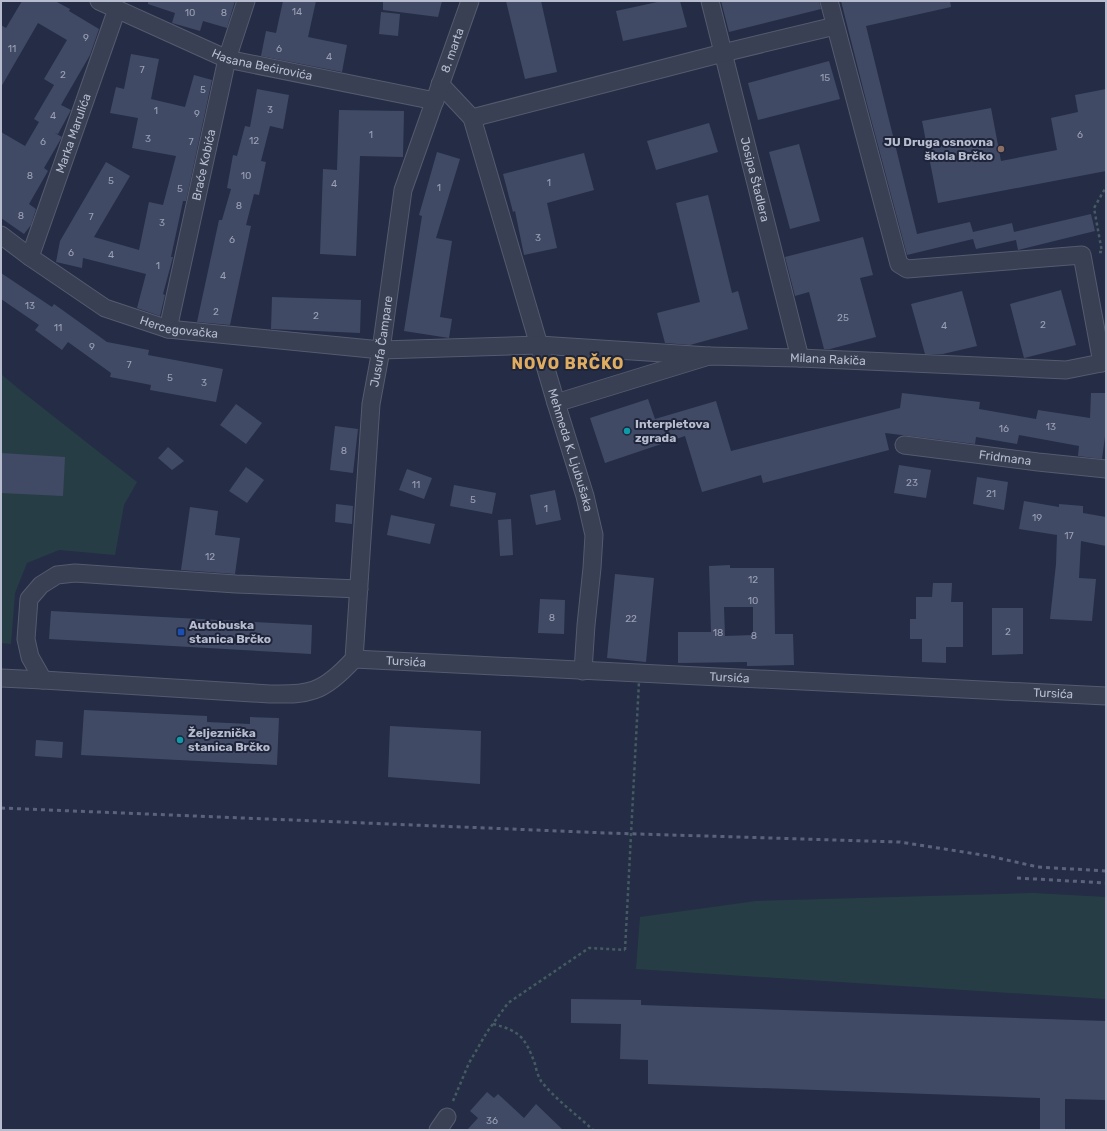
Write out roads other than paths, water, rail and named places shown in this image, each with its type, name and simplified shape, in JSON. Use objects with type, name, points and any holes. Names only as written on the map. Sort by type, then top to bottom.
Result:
[{"type":"street","name":"Hasana Bećirovića","points":[[99,1],[227,59],[435,101]]},
{"type":"street","name":"Braće Kobića","points":[[168,330],[227,59],[246,1]]},
{"type":"street","name":"8. marta","points":[[435,101],[470,1]]},
{"type":"street","name":"Josipa Štadlera","points":[[710,1],[800,358]]},
{"type":"street","points":[[828,1],[899,264],[907,269],[1082,255],[1104,362]]},
{"type":"street","name":"Marka Marulića","points":[[30,257],[117,9]]},
{"type":"street","points":[[472,118],[723,53],[835,26]]},
{"type":"street","name":"Mehmeda K. Ljubušaka","points":[[440,84],[472,118],[585,496],[594,535],[583,671]]},
{"type":"street","name":"Jusufa Čampare","points":[[354,659],[372,404],[403,190],[435,101]]},
{"type":"street","name":"Hercegovačka","points":[[1,235],[30,257],[105,308],[138,318],[168,330],[381,350],[539,345],[709,356]]},
{"type":"street","name":"Milana Rakiča","points":[[556,403],[709,356],[800,358],[1066,370],[1104,362]]},
{"type":"street","name":"Fridmana","points":[[904,445],[1106,469]]},
{"type":"street","points":[[43,680],[30,657],[26,639],[28,607],[30,599],[41,585],[57,575],[75,573],[236,584],[359,589]]},
{"type":"street","points":[[1,678],[270,694],[296,694],[315,690],[344,670],[354,659]]},
{"type":"street","name":"Tursića","points":[[354,659],[1106,696]]},
{"type":"railway","points":[[1,808],[607,833],[900,842],[989,856],[1038,867],[1106,871]]},
{"type":"railway","points":[[1017,878],[1106,883]]},
{"type":"place","name":"JU Druga osnovna škola Brčko","points":[[1001,149]]},
{"type":"place","name":"Interpletova zgrada","points":[[627,431]]},
{"type":"place","name":"Autobuska stanica Brčko","points":[[181,632]]},
{"type":"place","name":"Željeznička stanica Brčko","points":[[180,740]]},
{"type":"district","name":"NOVO BRČKO","points":[[568,363]]}]
